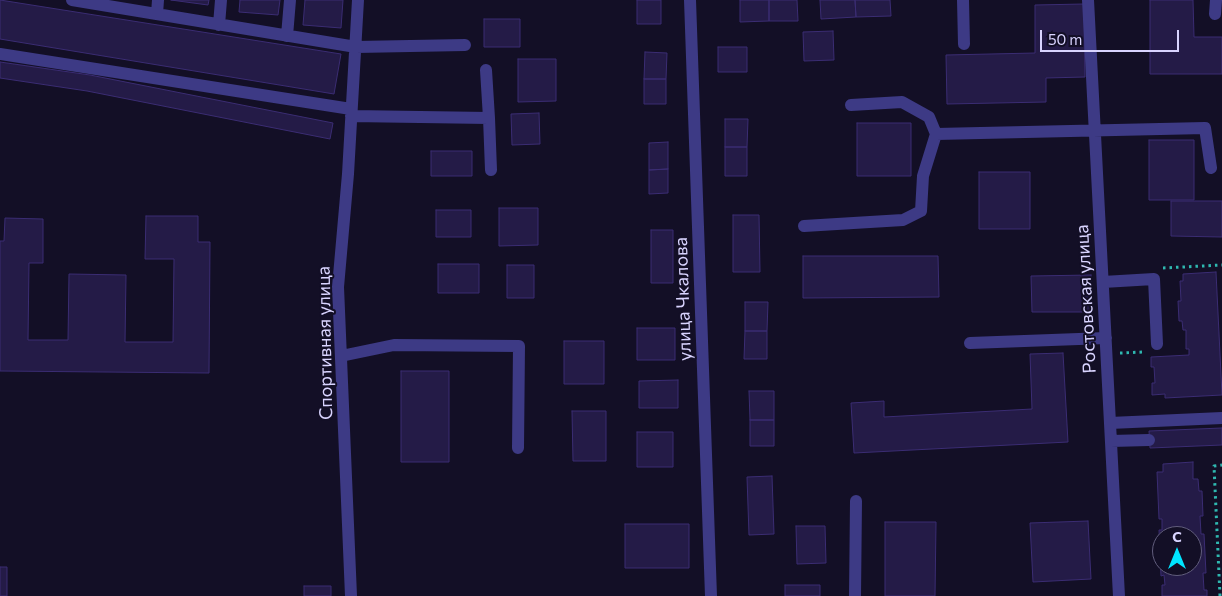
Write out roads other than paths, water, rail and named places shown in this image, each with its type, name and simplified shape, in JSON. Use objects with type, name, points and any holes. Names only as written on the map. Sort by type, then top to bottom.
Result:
[{"type":"street","points":[[72,0],[89,1],[356,47],[465,45]]},
{"type":"street","points":[[157,14],[158,0]]},
{"type":"street","points":[[219,24],[221,0]]},
{"type":"street","points":[[287,36],[290,0]]},
{"type":"street","name":"Спортивная улица","points":[[351,596],[338,287],[358,0]]},
{"type":"street","name":"улица Чкалова","points":[[690,0],[711,596]]},
{"type":"street","points":[[963,0],[964,44]]},
{"type":"street","name":"Ростовская улица","points":[[1088,0],[1119,596]]},
{"type":"street","points":[[1215,14],[1216,0]]},
{"type":"street","points":[[0,54],[351,112],[489,118]]},
{"type":"street","points":[[486,70],[490,170]]},
{"type":"street","points":[[804,226],[903,220],[921,211],[923,176],[936,134],[929,117],[902,102],[850,105]]},
{"type":"street","points":[[936,134],[1205,128],[1211,168]]},
{"type":"street","points":[[1103,282],[1154,279],[1157,344]]},
{"type":"street","points":[[970,343],[1106,338]]},
{"type":"street","points":[[341,356],[394,345],[519,346],[518,448]]},
{"type":"street","points":[[1110,423],[1222,418]]},
{"type":"street","points":[[1111,442],[1149,440]]},
{"type":"street","points":[[855,596],[856,501]]}]
